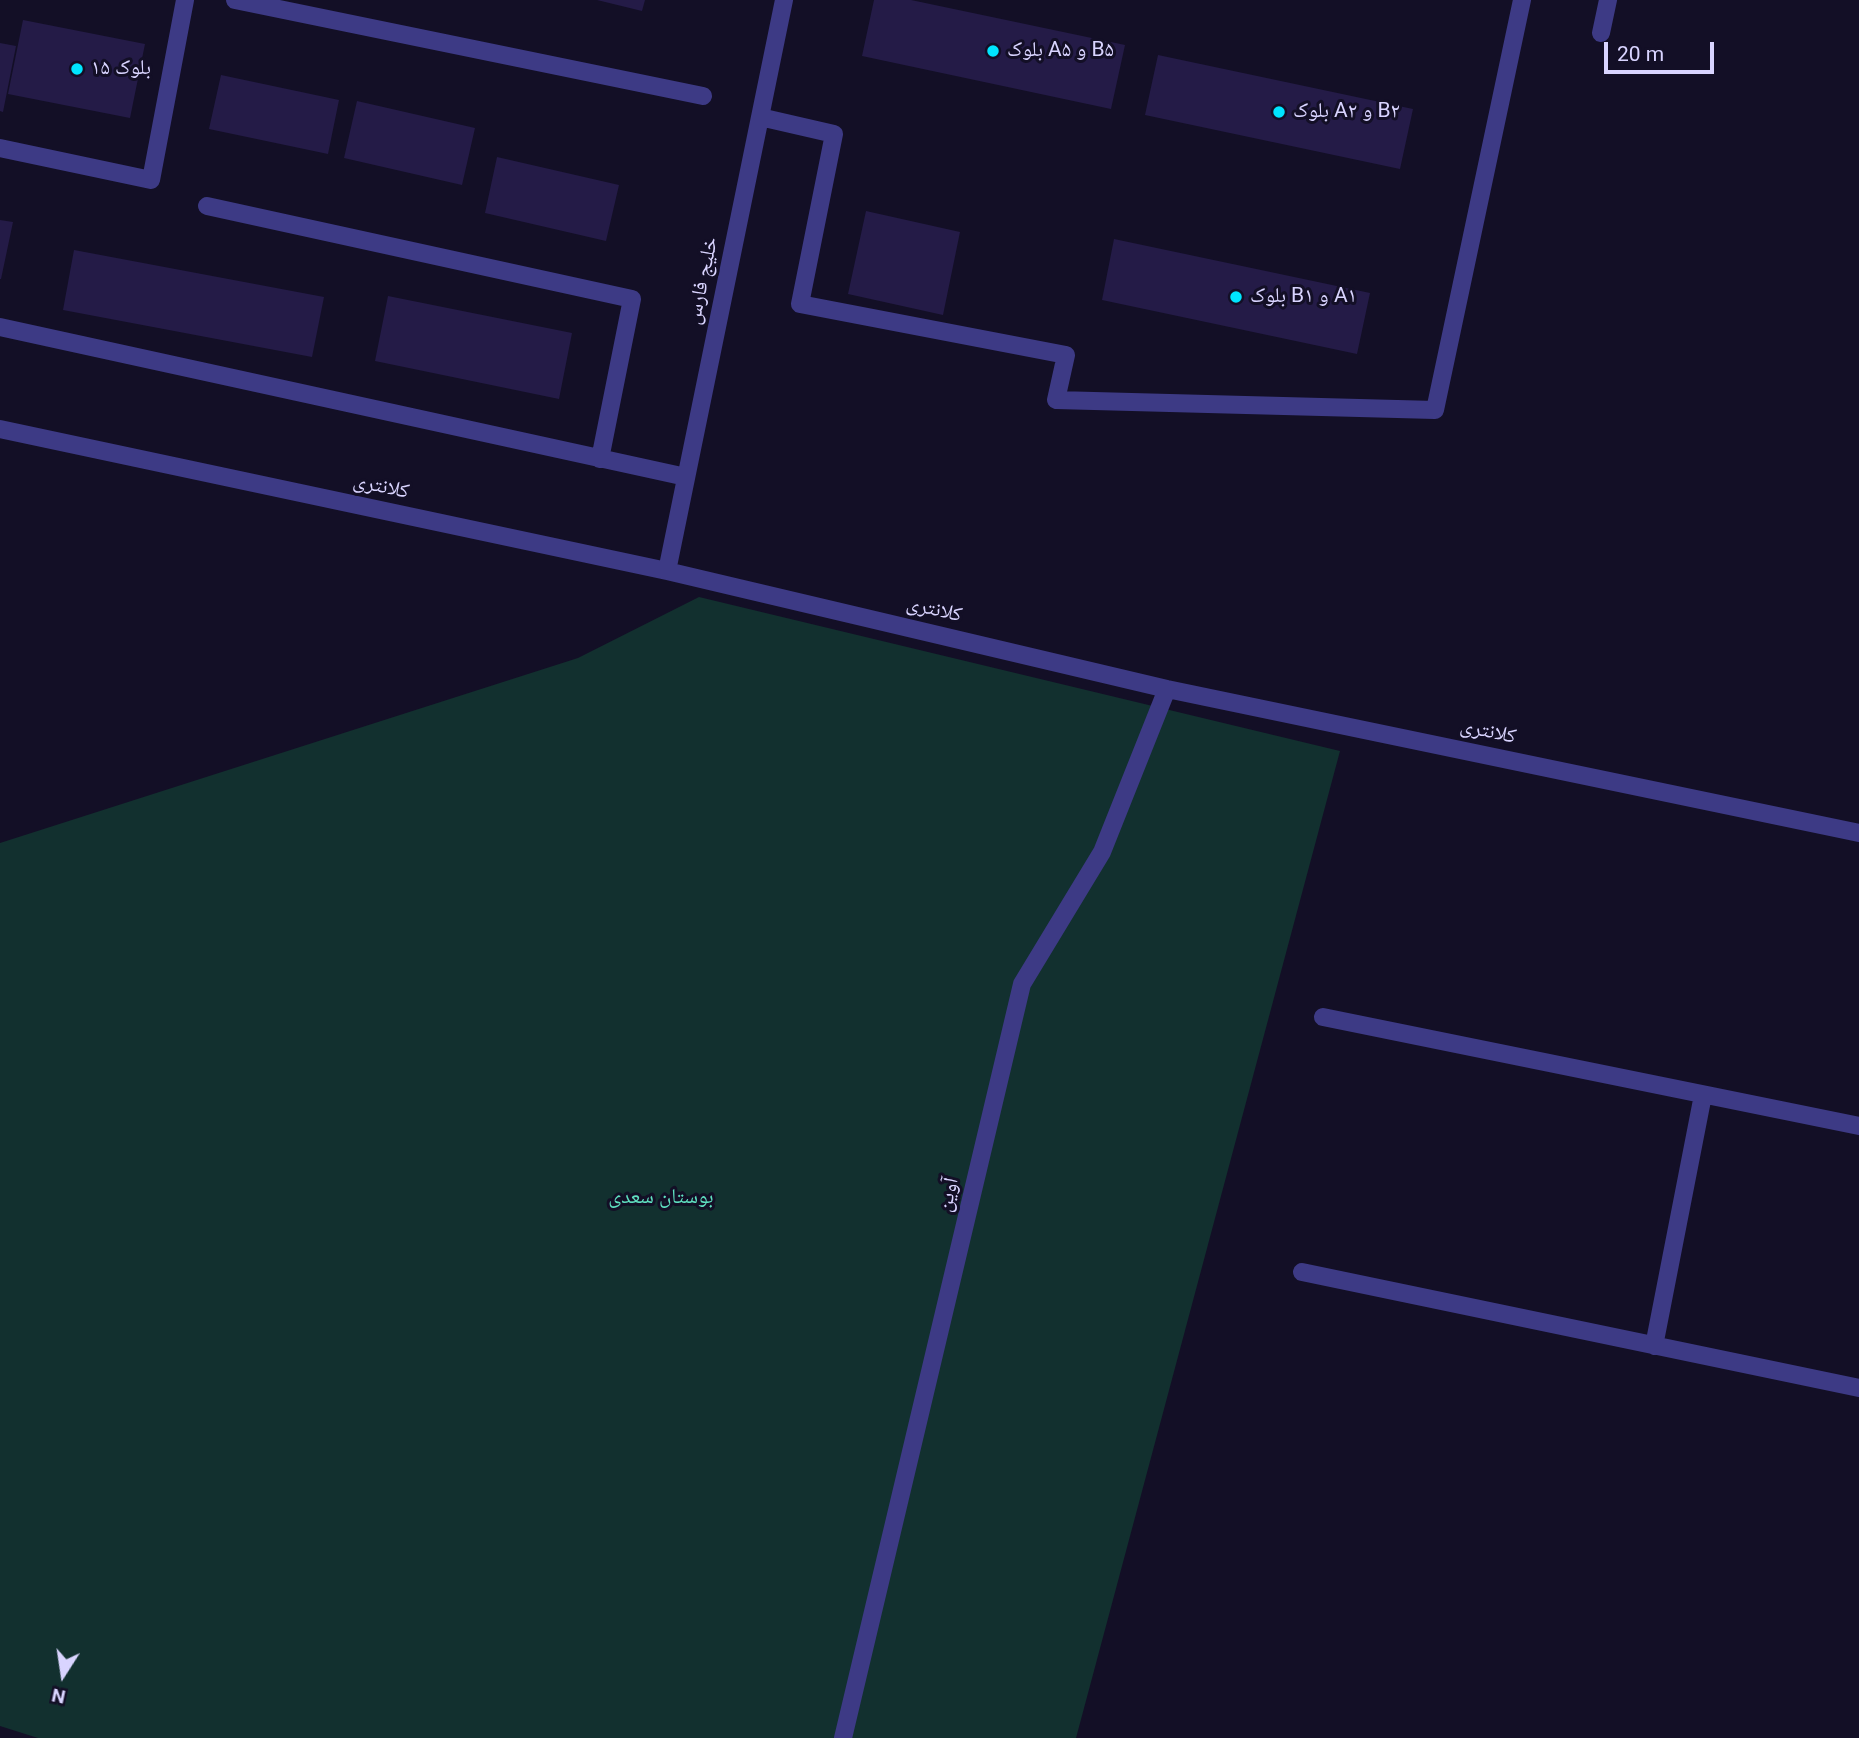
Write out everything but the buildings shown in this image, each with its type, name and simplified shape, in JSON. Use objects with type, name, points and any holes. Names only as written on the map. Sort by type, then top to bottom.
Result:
[{"type":"street","points":[[0,148],[151,180],[185,0]]},
{"type":"street","points":[[235,0],[703,96]]},
{"type":"street","name":"خلیج فارس","points":[[667,571],[784,0]]},
{"type":"street","points":[[761,117],[834,134],[800,304],[1066,355],[1056,400],[1434,410],[1522,0]]},
{"type":"street","points":[[1601,33],[1608,0]]},
{"type":"street","points":[[207,206],[632,299],[600,458]]},
{"type":"street","points":[[0,327],[686,477]]},
{"type":"street","name":"کلانتری","points":[[0,429],[667,571],[1167,688],[1859,833]]},
{"type":"street","name":"آوین","points":[[843,1738],[1022,984],[1102,852],[1167,688]]},
{"type":"street","points":[[1324,1017],[1859,1126]]},
{"type":"street","points":[[1654,1346],[1703,1095]]},
{"type":"street","points":[[1302,1272],[1859,1388]]},
{"type":"green space","name":"بوستان سعدی","points":[[699,597],[1340,751],[1076,1738],[38,1738],[0,1726],[0,843],[578,658]]},
{"type":"place","name":"بلوک A۵ و B۵","points":[[993,51]]},
{"type":"place","name":"بلوک ۱۵","points":[[77,69]]},
{"type":"place","name":"بلوک A۲ و B۲","points":[[1279,112]]},
{"type":"place","name":"بلوک B۱ و A۱","points":[[1236,297]]}]
